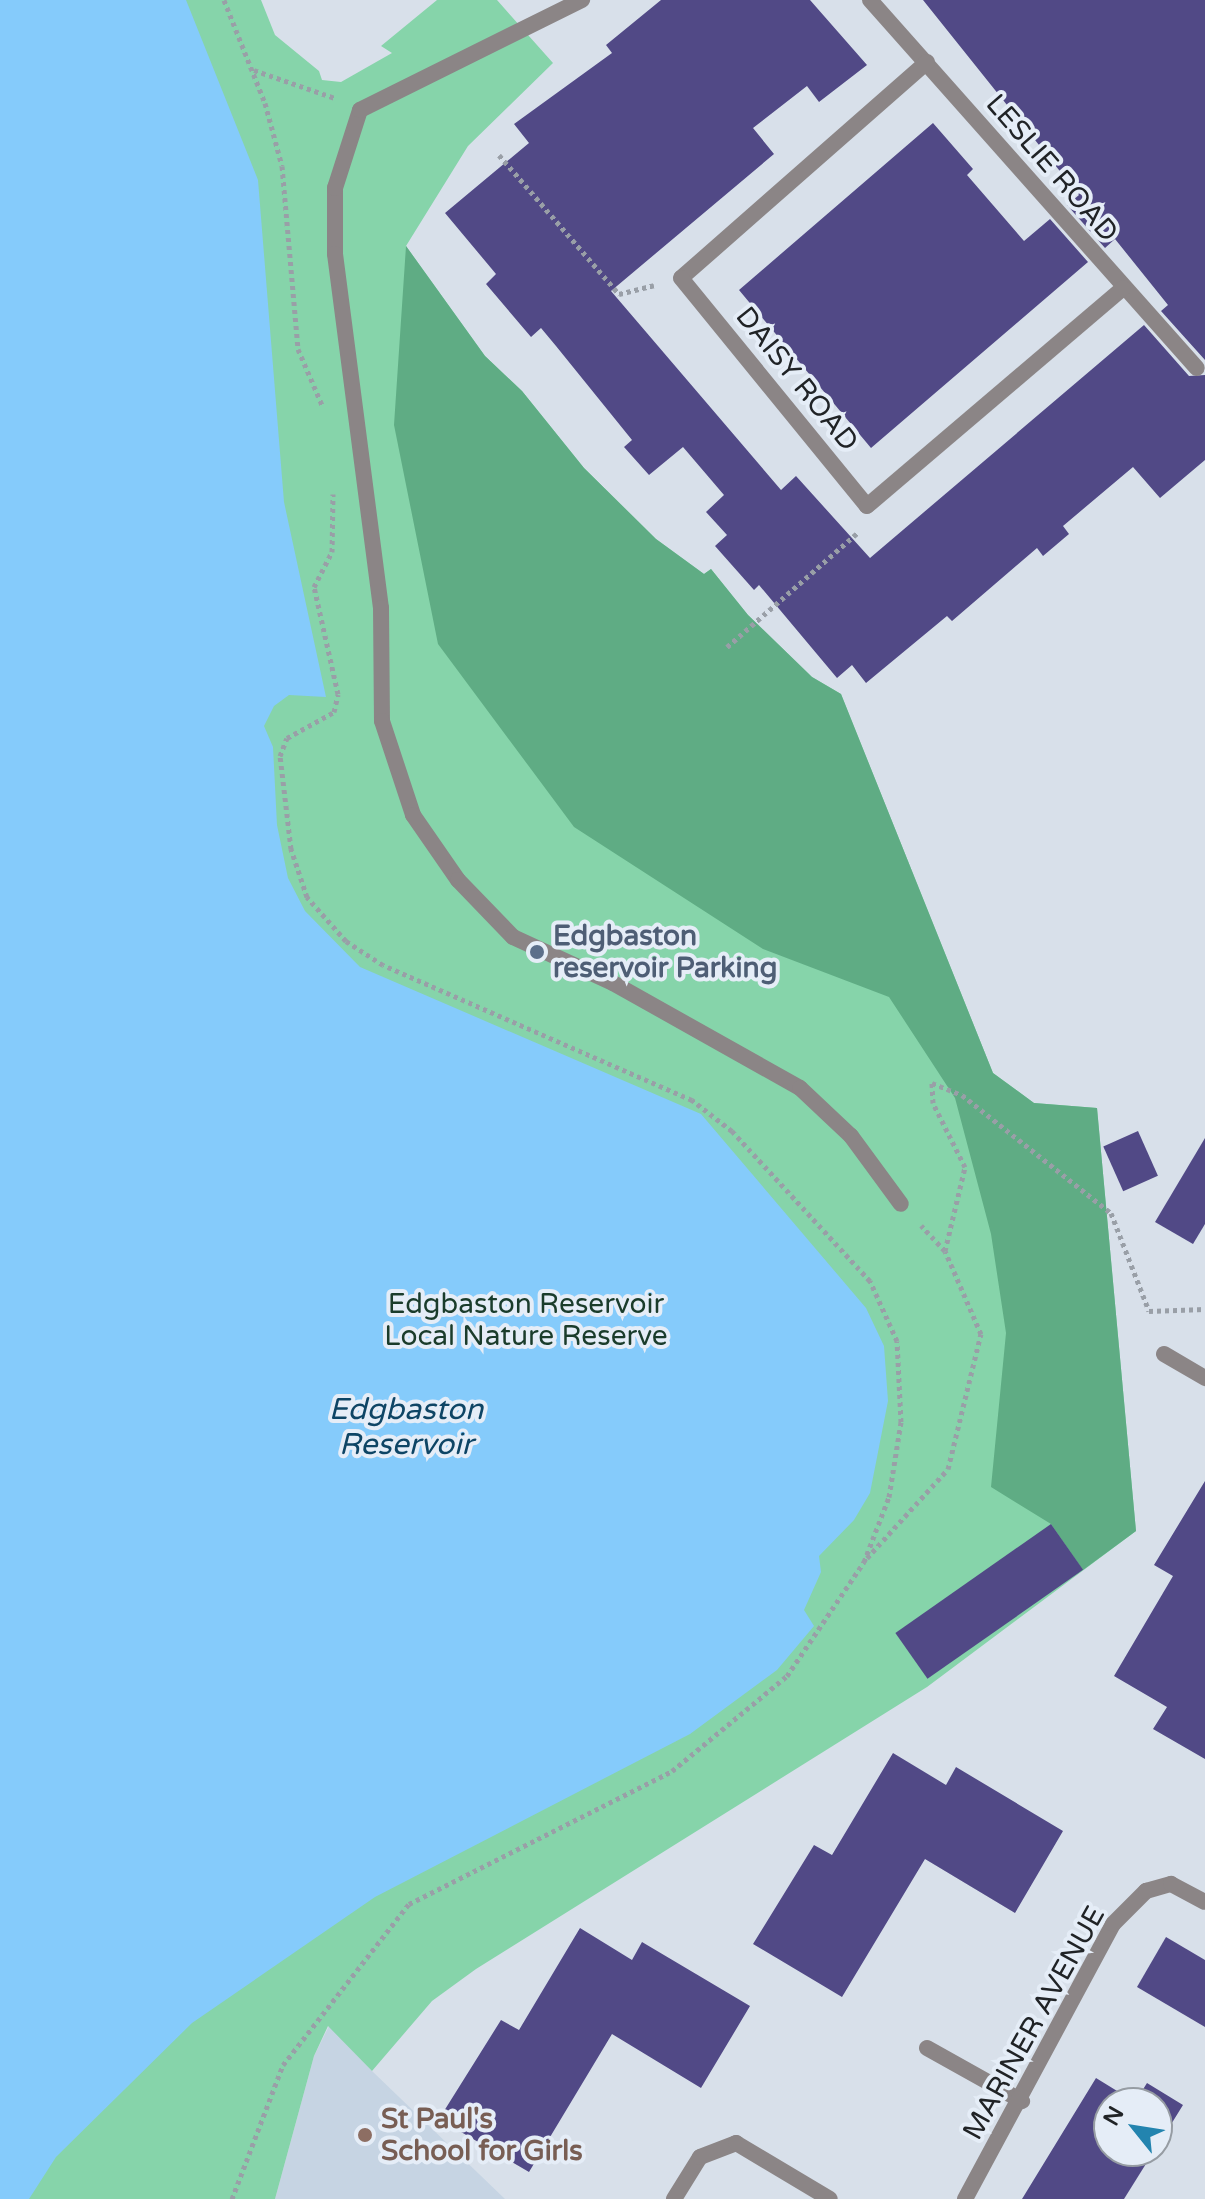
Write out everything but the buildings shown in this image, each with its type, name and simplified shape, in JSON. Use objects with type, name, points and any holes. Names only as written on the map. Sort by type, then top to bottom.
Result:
[{"type":"street","points":[[582,0],[360,110],[335,188],[335,254],[381,608],[382,721],[413,815],[458,880],[513,937],[613,983],[800,1088],[851,1136],[901,1204]]},
{"type":"street","name":"LESLIE ROAD","points":[[870,0],[1197,368]]},
{"type":"street","points":[[681,278],[927,62]]},
{"type":"street","name":"DAISY ROAD","points":[[681,278],[867,506]]},
{"type":"street","points":[[867,506],[1123,288]]},
{"type":"street","points":[[1164,1354],[1205,1378]]},
{"type":"street","name":"MARINER AVENUE","points":[[965,2199],[1022,2101],[1113,1924],[1146,1891],[1171,1884],[1205,1902]]},
{"type":"street","points":[[927,2048],[1022,2101]]},
{"type":"street","points":[[674,2199],[700,2157],[736,2143],[830,2199]]},
{"type":"path","points":[[224,0],[253,70],[282,166],[298,349],[325,421]]},
{"type":"path","points":[[253,70],[360,110]]},
{"type":"path","points":[[499,155],[619,294],[681,278]]},
{"type":"path","points":[[333,492],[332,552],[314,587],[338,694],[334,712],[287,738],[280,756],[291,849],[307,897],[346,941],[383,965],[692,1100],[732,1131],[870,1281],[897,1341],[901,1422],[889,1497],[864,1562]]},
{"type":"path","points":[[727,647],[856,535],[867,506]]},
{"type":"path","points":[[945,1251],[965,1167],[933,1103],[932,1083],[962,1095],[1111,1213],[1149,1311],[1205,1309]]},
{"type":"path","points":[[232,2199],[283,2065],[409,1904],[672,1771],[787,1676],[864,1562],[948,1469],[981,1334],[945,1251],[901,1204]]},
{"type":"shaded area","name":"St Paul's School for Girls","points":[[329,2026],[505,2199],[275,2199],[314,2056]]},
{"type":"green space","name":"Edgbaston Reservoir Local Nature Reserve","points":[[0,0],[261,0],[275,35],[319,71],[322,80],[341,82],[392,53],[381,46],[437,0],[497,0],[553,63],[468,146],[406,246],[485,356],[522,391],[584,468],[656,539],[704,574],[711,569],[748,615],[812,677],[841,694],[993,1073],[1034,1103],[1097,1108],[1136,1531],[927,1687],[476,1969],[432,2001],[372,2071],[328,2026],[314,2056],[275,2199],[0,2199]]},
{"type":"green space","points":[[406,246],[485,356],[522,391],[584,468],[656,539],[704,574],[711,569],[748,615],[812,677],[841,694],[993,1073],[1034,1103],[1097,1108],[1136,1531],[1083,1570],[1051,1524],[991,1487],[1006,1333],[991,1234],[955,1098],[889,997],[763,949],[574,827],[438,644],[394,425]]},
{"type":"water","name":"Edgbaston Reservoir","points":[[0,0],[186,0],[258,180],[284,502],[326,697],[289,695],[274,706],[264,726],[273,747],[277,825],[288,878],[305,911],[360,967],[701,1114],[866,1308],[884,1346],[888,1401],[870,1493],[854,1520],[819,1556],[821,1572],[804,1610],[814,1626],[777,1670],[690,1734],[375,1897],[192,2023],[56,2157],[29,2199],[0,2199]]},
{"type":"place","name":"Edgbaston reservoir Parking","points":[[537,952]]},
{"type":"place","name":"St Paul's School for Girls","points":[[365,2135]]}]
